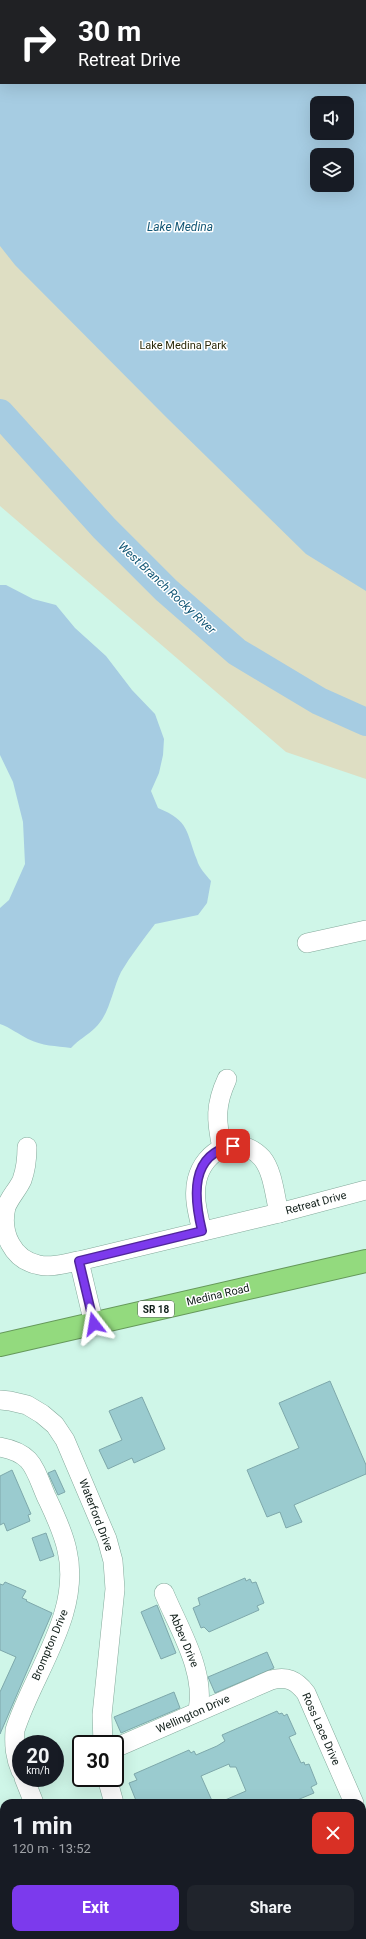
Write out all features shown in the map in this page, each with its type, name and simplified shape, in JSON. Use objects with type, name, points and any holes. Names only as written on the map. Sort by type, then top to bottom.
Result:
[{"type":"highway","name":"Medina Road","points":[[0,1345],[366,1261]]},
{"type":"street","points":[[307,943],[366,930]]},
{"type":"street","points":[[202,1231],[195,1197],[197,1180],[204,1163],[212,1154],[222,1148],[217,1125],[217,1110],[220,1094],[228,1079]]},
{"type":"street","name":"Retreat Drive","points":[[222,1148],[243,1146],[253,1151],[262,1159],[268,1170],[279,1214]]},
{"type":"street","name":"Retreat Drive","points":[[27,1147],[26,1164],[22,1180],[7,1205],[4,1219],[5,1233],[10,1246],[18,1255],[29,1262],[40,1266],[52,1266],[79,1261],[279,1214],[360,1191]]},
{"type":"street","points":[[79,1261],[94,1324]]},
{"type":"street","name":"Waterford Drive","points":[[0,1400],[27,1405],[42,1414],[55,1425],[66,1440],[107,1539],[113,1561],[115,1589],[102,1715],[103,1735]]},
{"type":"street","name":"Brompton Drive","points":[[0,1447],[14,1450],[24,1455],[32,1464],[61,1529],[68,1550],[70,1571],[69,1594],[64,1615],[15,1730],[15,1735]]},
{"type":"street","name":"Abbev Drive","points":[[164,1593],[196,1670],[200,1688],[198,1712]]},
{"type":"street","name":"Ross Lace Drive","points":[[271,1680],[280,1678],[291,1679],[300,1685],[306,1693],[352,1799]]},
{"type":"street","name":"Wellington Drive","points":[[124,1744],[271,1680]]},
{"type":"street","points":[[28,1787],[32,1799]]},
{"type":"street","points":[[110,1787],[113,1799]]},
{"type":"green space","name":"Lake Medina Park","points":[[0,84],[366,84],[366,779],[286,752],[0,506]]},
{"type":"water","name":"Lake Medina","points":[[0,84],[366,84],[366,591],[306,554],[167,418],[15,265],[0,246]]},
{"type":"water","points":[[0,585],[6,585],[33,599],[56,605],[75,628],[106,656],[132,690],[155,714],[164,739],[163,755],[159,773],[151,791],[158,808],[182,823],[199,866],[211,881],[207,903],[198,915],[155,924],[121,972],[107,1009],[100,1022],[92,1031],[71,1048],[33,1041],[0,1024],[0,908],[9,900],[25,864],[23,822],[13,782],[0,755]]},
{"type":"building","points":[[330,1381],[366,1465],[366,1474],[294,1505],[302,1522],[286,1528],[280,1512],[267,1517],[247,1470],[299,1448],[279,1403]]},
{"type":"building","points":[[142,1397],[165,1449],[134,1463],[132,1458],[108,1469],[99,1450],[122,1440],[109,1411]]},
{"type":"building","points":[[12,1470],[31,1514],[28,1515],[30,1521],[7,1531],[4,1523],[0,1525],[0,1476]]},
{"type":"building","points":[[55,1470],[65,1492],[58,1495],[48,1473]]},
{"type":"building","points":[[46,1533],[54,1556],[40,1561],[32,1538]]},
{"type":"building","points":[[245,1578],[246,1581],[250,1579],[252,1583],[256,1582],[264,1603],[257,1606],[259,1610],[209,1632],[204,1627],[201,1628],[193,1608],[200,1605],[198,1598]]},
{"type":"building","points":[[5,1582],[26,1591],[22,1598],[27,1600],[26,1601],[52,1613],[0,1734],[0,1692],[16,1657],[0,1650],[0,1584],[3,1585]]},
{"type":"building","points":[[157,1605],[176,1653],[161,1659],[141,1612]]},
{"type":"building","points":[[267,1652],[274,1668],[215,1693],[208,1677]]},
{"type":"building","points":[[174,1692],[180,1708],[121,1733],[114,1717]]},
{"type":"building","points":[[277,1711],[279,1714],[282,1713],[284,1716],[287,1714],[296,1734],[289,1737],[301,1763],[304,1762],[305,1765],[309,1764],[317,1784],[311,1787],[314,1793],[300,1799],[227,1799],[246,1791],[236,1767],[230,1767],[229,1764],[201,1776],[211,1799],[135,1799],[129,1783],[137,1780],[134,1774],[189,1750],[191,1753],[194,1751],[196,1755],[217,1746],[225,1741],[222,1735]]},
{"type":"waterway","name":"West Branch Rocky River","points":[[0,413],[104,528],[166,590],[237,652],[319,701],[366,722]]},
{"type":"route","points":[[94,1324],[79,1261],[202,1231],[195,1197],[197,1180],[204,1163],[212,1154],[222,1148],[233,1146]]}]
